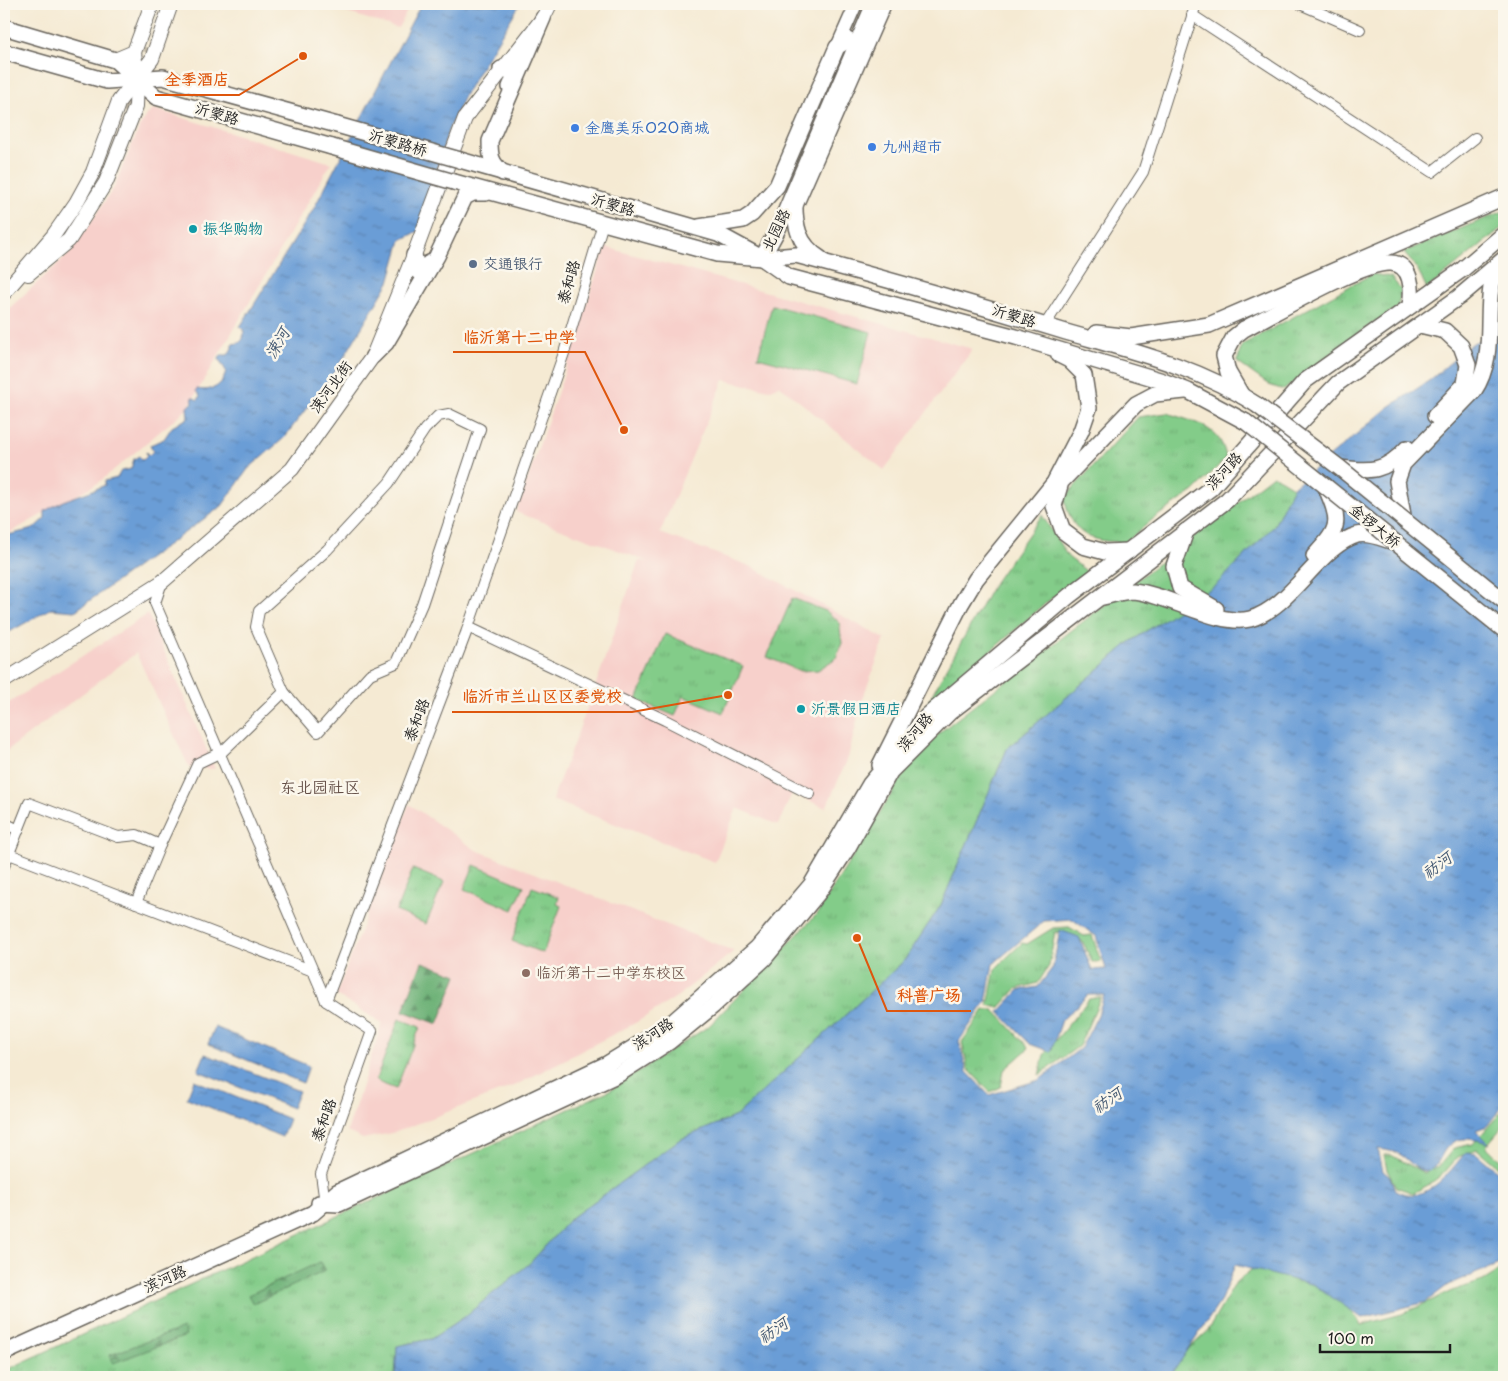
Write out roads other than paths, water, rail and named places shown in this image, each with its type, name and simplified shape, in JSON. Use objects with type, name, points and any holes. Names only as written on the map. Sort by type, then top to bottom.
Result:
[{"type":"main road","points":[[4,293],[58,240],[84,205],[103,170],[137,79],[140,50],[152,4]]},
{"type":"main road","points":[[115,60],[140,50],[161,4]]},
{"type":"main road","points":[[137,79],[152,59],[171,4]]},
{"type":"main road","name":"涑河北街","points":[[4,680],[162,582],[182,567],[292,468],[373,356],[414,255],[464,118],[543,18],[550,4]]},
{"type":"main road","name":"北园路","points":[[762,258],[778,229],[874,4]]},
{"type":"main road","name":"北园路","points":[[762,258],[769,225],[842,43],[855,5]]},
{"type":"main road","points":[[504,174],[492,164],[490,141],[543,18]]},
{"type":"main road","name":"沂蒙路","points":[[4,28],[115,60],[156,97],[332,147]]},
{"type":"main road","points":[[696,228],[743,220],[752,214],[777,186],[842,43]]},
{"type":"main road","name":"沂蒙路","points":[[4,52],[107,81],[163,77],[336,125]]},
{"type":"main road","points":[[460,160],[481,154],[514,78],[510,69],[501,69]]},
{"type":"main road","points":[[107,81],[127,106]]},
{"type":"main road","points":[[127,106],[156,97]]},
{"type":"main road","name":"沂蒙路桥","points":[[336,125],[460,160]]},
{"type":"main road","name":"沂蒙路桥","points":[[332,147],[454,182]]},
{"type":"main road","name":"沂蒙路","points":[[460,160],[718,234],[762,258],[789,277],[1038,344],[1188,391],[1246,422]]},
{"type":"main road","points":[[414,255],[418,271],[424,271],[458,202],[459,196],[454,182]]},
{"type":"main road","name":"沂蒙路","points":[[454,182],[717,254],[762,258],[796,255],[829,264],[1170,362],[1242,396],[1257,406]]},
{"type":"main road","points":[[795,188],[794,211],[796,225],[809,251],[829,264]]},
{"type":"main road","points":[[373,356],[386,343],[436,256],[465,197],[473,193],[493,192]]},
{"type":"main road","points":[[1065,331],[1131,336],[1210,325],[1504,198]]},
{"type":"main road","name":"滨河路","points":[[4,1353],[313,1213],[337,1192],[607,1064],[667,1027],[757,948],[811,885],[870,784],[927,716],[1069,596],[1211,488],[1304,381],[1463,269],[1504,234]]},
{"type":"main road","points":[[1404,521],[1397,481],[1403,464],[1474,391],[1483,377],[1488,356],[1492,286],[1502,261]]},
{"type":"main road","name":"滨河路","points":[[4,1343],[311,1204],[339,1204],[553,1106],[618,1074],[669,1042],[713,1006],[764,959],[813,900],[847,849],[890,772],[950,712],[1227,500],[1338,383],[1420,325],[1502,261]]},
{"type":"main road","points":[[1242,396],[1228,372],[1224,356],[1234,337],[1244,329],[1367,267],[1391,263],[1401,266],[1410,278],[1412,293],[1410,306]]},
{"type":"main road","points":[[1340,468],[1374,470],[1394,462],[1465,384],[1468,365],[1462,346],[1445,331],[1420,325]]},
{"type":"main road","points":[[870,784],[961,604],[976,579],[1054,483],[1081,431],[1089,408],[1084,375],[1069,360],[1038,344]]},
{"type":"main road","points":[[1130,551],[1105,552],[1084,546],[1063,531],[1054,506],[1062,482],[1136,404],[1155,394],[1188,391]]},
{"type":"main road","name":"金锣大桥","points":[[1257,406],[1340,468],[1504,601]]},
{"type":"main road","name":"金锣大桥","points":[[1246,422],[1504,630]]},
{"type":"main road","points":[[1186,531],[1174,566],[1180,588],[1212,608],[1236,614],[1254,610],[1273,600],[1330,538],[1336,524],[1336,512],[1325,485]]},
{"type":"main road","points":[[1099,597],[1132,591],[1162,598],[1236,621],[1251,619],[1273,608],[1342,542],[1358,535],[1372,535],[1394,542]]},
{"type":"street","points":[[794,211],[885,4]]},
{"type":"street","points":[[1045,325],[1143,172],[1196,4]]},
{"type":"street","points":[[1300,4],[1360,30]]},
{"type":"street","points":[[1192,15],[1432,172],[1475,138]]},
{"type":"street","name":"泰和路","points":[[325,1203],[321,1174],[372,1031],[326,1001],[468,627],[564,353],[603,223]]},
{"type":"street","points":[[449,414],[480,430],[422,604],[396,664],[370,674],[318,732],[284,692],[256,627],[259,611],[327,550],[389,483],[425,429],[438,416],[449,414]]},
{"type":"street","points":[[162,582],[155,603],[326,1001]]},
{"type":"street","points":[[132,601],[155,603]]},
{"type":"street","points":[[468,627],[665,720],[810,794]]},
{"type":"street","points":[[136,903],[160,845],[198,763],[220,754],[284,692]]},
{"type":"street","points":[[4,866],[6,853],[19,830],[29,803],[118,838],[137,835],[160,845]]},
{"type":"street","points":[[4,823],[19,830]]},
{"type":"street","points":[[6,853],[313,972]]},
{"type":"water","name":"涑河","points":[[421,4],[520,4],[464,96],[448,131],[419,231],[401,240],[389,282],[340,364],[284,438],[248,469],[222,506],[75,611],[50,609],[4,635],[4,536],[33,529],[45,518],[45,511],[61,502],[105,485],[105,481],[117,478],[121,471],[131,469],[134,459],[139,456],[143,460],[147,456],[146,452],[149,455],[153,451],[150,445],[164,439],[172,427],[188,418],[187,407],[193,403],[192,397],[198,400],[200,396],[196,391],[197,389],[212,389],[222,381],[226,371],[219,359],[221,355],[228,355],[232,344],[239,343],[243,339],[244,330],[240,327],[313,210]]},
{"type":"water","name":"祊河","points":[[1504,330],[1504,1104],[1487,1126],[1476,1130],[1490,1144],[1473,1139],[1451,1143],[1433,1168],[1427,1171],[1415,1167],[1397,1153],[1378,1149],[1383,1171],[1390,1177],[1395,1190],[1406,1194],[1417,1194],[1427,1191],[1436,1185],[1466,1152],[1476,1153],[1504,1177],[1504,1262],[1448,1285],[1426,1302],[1362,1318],[1314,1285],[1235,1265],[1220,1302],[1170,1377],[395,1377],[397,1346],[431,1339],[463,1318],[530,1263],[570,1219],[679,1140],[736,1116],[904,961],[941,905],[1007,749],[1130,642],[1216,585],[1274,526],[1293,487],[1389,407],[1430,380],[1473,343]],"holes":[[[1072,919],[1096,936],[1106,969],[1092,970],[1079,937],[1060,930],[1053,967],[1038,987],[1019,990],[999,1012],[1030,1044],[1051,1052],[1062,1020],[1088,995],[1104,995],[1098,1015],[1081,1048],[1039,1080],[989,1095],[967,1072],[959,1041],[986,1002],[993,964],[1044,921]]]},
{"type":"water","points":[[215,1027],[309,1066],[303,1083],[208,1044]]},
{"type":"water","points":[[205,1054],[299,1091],[292,1108],[198,1071]]},
{"type":"water","points":[[194,1080],[289,1119],[282,1137],[187,1098]]},
{"type":"tunnel","points":[[126,112],[147,48]]},
{"type":"place","name":"全季酒店","points":[[303,56]]},
{"type":"place","name":"金鹰美乐O2O商城","points":[[575,128]]},
{"type":"place","name":"九州超市","points":[[872,147]]},
{"type":"place","name":"振华购物","points":[[193,229]]},
{"type":"place","name":"交通银行","points":[[473,264]]},
{"type":"place","name":"临沂第十二中学","points":[[624,430]]},
{"type":"place","name":"临沂市兰山区区委党校","points":[[728,695]]},
{"type":"place","name":"沂景假日酒店","points":[[801,709]]},
{"type":"place","name":"科普广场","points":[[857,938]]},
{"type":"place","name":"临沂第十二中学东校区","points":[[526,973]]},
{"type":"district","name":"东北园社区","points":[[320,787]]}]
